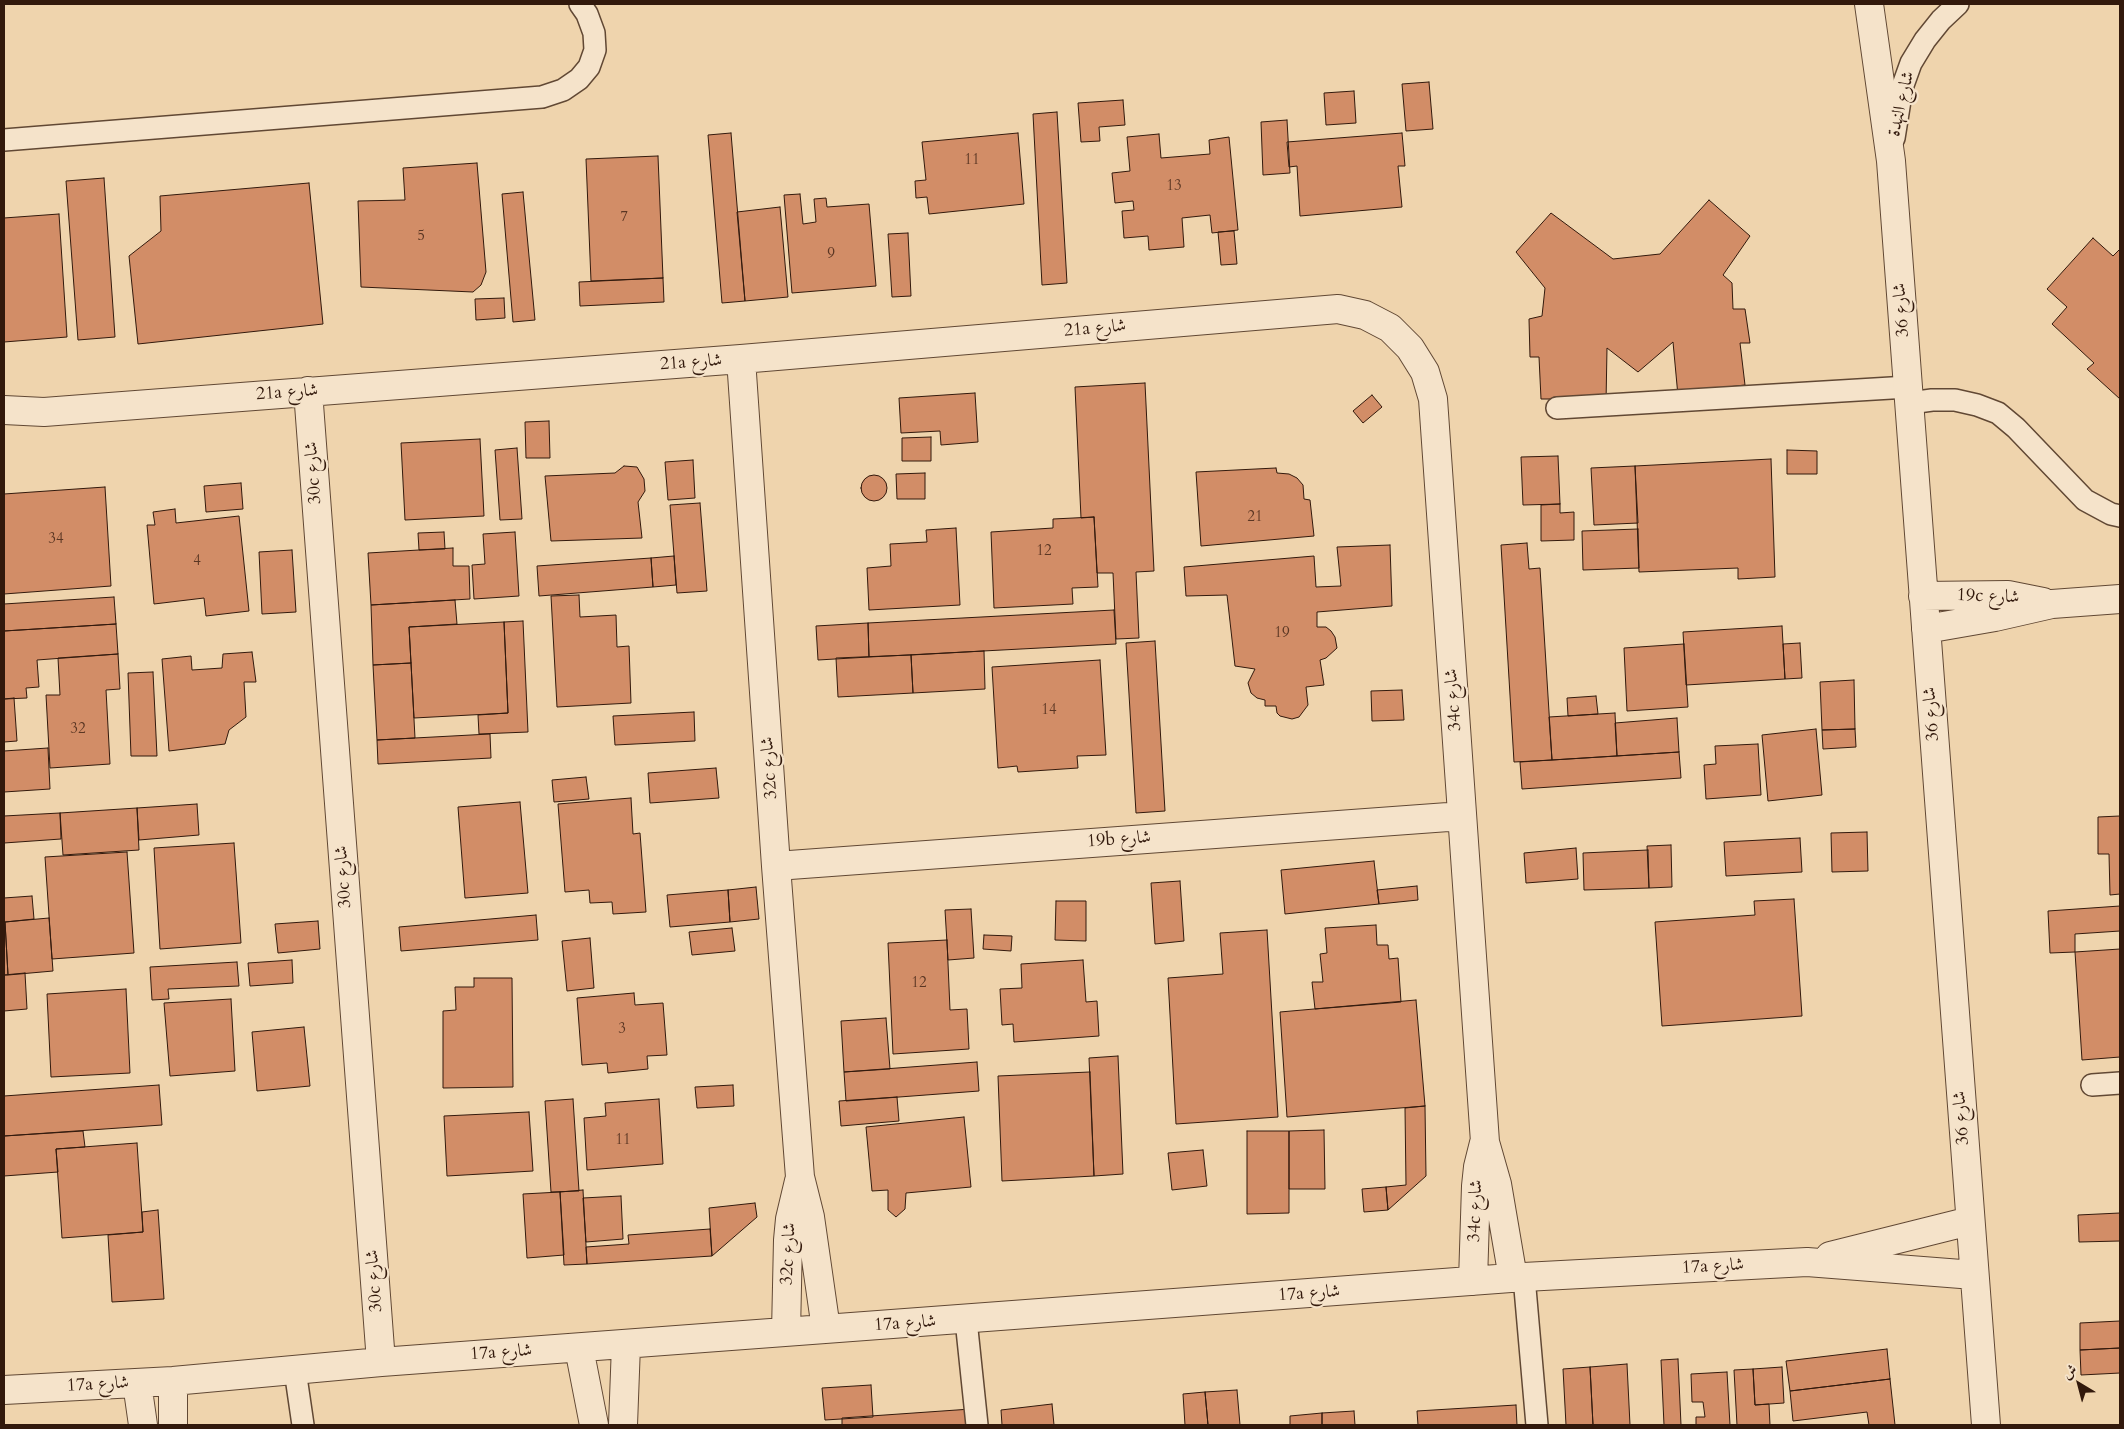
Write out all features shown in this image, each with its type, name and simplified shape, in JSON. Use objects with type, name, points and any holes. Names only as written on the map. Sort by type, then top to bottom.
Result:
[{"type":"street","name":"شارع 36","points":[[1868,4],[1891,161],[1986,1425]]},
{"type":"street","name":"21a شارع","points":[[4,410],[44,412],[741,359],[1338,308]]},
{"type":"street","name":"34c شارع","points":[[1338,308],[1365,315],[1390,328],[1410,348],[1425,372],[1433,398],[1485,1142],[1497,1184],[1518,1278]]},
{"type":"street","name":"32c شارع","points":[[741,359],[776,866],[800,1178],[810,1217],[826,1329]]},
{"type":"street","name":"30c شارع","points":[[308,391],[381,1362]]},
{"type":"street","name":"21a شارع","points":[[4,423],[44,412]]},
{"type":"street","name":"19c شارع","points":[[1923,596],[2008,595],[2052,604]]},
{"type":"street","name":"19c شارع","points":[[1926,629],[2002,616],[2052,604],[2120,599]]},
{"type":"street","name":"19b شارع","points":[[776,866],[1462,816]]},
{"type":"street","name":"34c شارع","points":[[1474,1281],[1476,1186],[1478,1167],[1485,1142]]},
{"type":"street","name":"32c شارع","points":[[786,1332],[788,1240],[790,1219],[800,1178]]},
{"type":"street","name":"17a شارع","points":[[1807,1262],[1970,1221]]},
{"type":"street","name":"17a شارع","points":[[4,1390],[173,1381],[381,1362],[1518,1278],[1807,1262],[1974,1275]]},
{"type":"street","points":[[623,1425],[626,1345]]},
{"type":"street","points":[[579,1348],[594,1425]]},
{"type":"street","points":[[173,1381],[174,1425]]},
{"type":"street","points":[[137,1383],[143,1425]]},
{"type":"lane","points":[[4,140],[542,97],[563,90],[579,79],[589,67],[595,50],[594,34],[587,14],[580,4]]},
{"type":"lane","name":"شارع النهدة","points":[[1891,161],[1902,88],[1912,63],[1925,40],[1941,20],[1958,4]]},
{"type":"lane","points":[[1557,408],[1909,395],[1932,400],[1955,400],[1977,405],[1998,413],[2016,428],[2085,500],[2111,514],[2120,516]]},
{"type":"lane","points":[[2092,1085],[2120,1083]]},
{"type":"lane","points":[[1518,1278],[1537,1425]]},
{"type":"lane","points":[[966,1320],[977,1425]]},
{"type":"lane","points":[[295,1370],[303,1425]]},
{"type":"building","points":[[1429,82],[1433,129],[1406,131],[1402,84]]},
{"type":"building","points":[[1354,91],[1356,123],[1326,125],[1324,93]]},
{"type":"building","points":[[1123,100],[1125,125],[1099,127],[1100,141],[1081,142],[1078,103]]},
{"type":"building","points":[[1057,112],[1067,283],[1042,285],[1033,114]]},
{"type":"building","points":[[1287,120],[1290,173],[1263,175],[1261,122]]},
{"type":"building","points":[[731,133],[745,301],[722,303],[708,135]]},
{"type":"building","points":[[1018,133],[1024,204],[929,214],[927,197],[916,198],[915,181],[926,180],[922,142]]},
{"type":"building","points":[[1402,133],[1405,166],[1398,166],[1402,207],[1300,216],[1297,166],[1289,167],[1287,142]]},
{"type":"building","points":[[1159,134],[1161,158],[1210,154],[1209,140],[1229,137],[1238,230],[1212,233],[1210,215],[1182,218],[1184,247],[1149,250],[1148,236],[1124,238],[1122,211],[1134,210],[1133,201],[1115,203],[1112,173],[1130,171],[1127,137]]},
{"type":"building","points":[[658,156],[663,278],[591,281],[586,159]]},
{"type":"building","points":[[477,163],[486,272],[481,285],[473,292],[361,287],[358,201],[405,200],[403,168]]},
{"type":"building","points":[[104,178],[115,337],[78,340],[66,181]]},
{"type":"building","points":[[309,183],[323,324],[138,344],[129,256],[161,231],[160,196]]},
{"type":"building","points":[[523,192],[535,320],[513,322],[502,194]]},
{"type":"building","points":[[800,194],[803,224],[816,222],[814,199],[826,198],[827,207],[869,204],[876,286],[792,293],[784,195]]},
{"type":"building","points":[[1709,200],[1750,236],[1723,275],[1732,283],[1733,309],[1745,309],[1750,343],[1740,343],[1745,385],[1678,396],[1673,342],[1638,372],[1607,348],[1606,403],[1570,399],[1541,399],[1539,357],[1530,357],[1529,319],[1542,316],[1545,288],[1516,252],[1551,213],[1613,259],[1660,254]]},
{"type":"building","points":[[780,207],[788,297],[745,301],[737,212]]},
{"type":"building","points":[[59,214],[67,337],[4,342],[4,218]]},
{"type":"building","points":[[1234,231],[1237,264],[1221,265],[1218,232]]},
{"type":"building","points":[[908,233],[911,296],[892,297],[888,234]]},
{"type":"building","points":[[2093,238],[2113,256],[2120,249],[2120,399],[2087,369],[2094,363],[2052,324],[2067,307],[2047,289]]},
{"type":"building","points":[[663,278],[664,302],[580,306],[579,282]]},
{"type":"building","points":[[504,298],[505,318],[476,320],[475,299]]},
{"type":"building","points":[[1145,383],[1154,571],[1136,572],[1139,638],[1116,639],[1113,573],[1097,573],[1094,517],[1081,518],[1075,387]]},
{"type":"building","points":[[975,393],[978,442],[941,445],[940,431],[901,433],[899,398]]},
{"type":"building","points":[[1372,395],[1382,407],[1363,423],[1353,411]]},
{"type":"building","points":[[549,421],[550,458],[526,458],[525,422]]},
{"type":"building","points":[[931,437],[931,461],[902,461],[902,438]]},
{"type":"building","points":[[480,439],[484,516],[405,520],[401,443]]},
{"type":"building","points":[[517,448],[522,519],[500,520],[495,450]]},
{"type":"building","points":[[1787,450],[1817,451],[1817,474],[1787,474]]},
{"type":"building","points":[[1558,456],[1560,504],[1523,505],[1521,457]]},
{"type":"building","points":[[1771,459],[1775,577],[1738,579],[1738,568],[1639,572],[1635,466]]},
{"type":"building","points":[[693,460],[695,498],[668,500],[665,462]]},
{"type":"building","points":[[624,466],[637,467],[644,479],[645,491],[638,502],[642,538],[551,541],[545,476],[615,473]]},
{"type":"building","points":[[1635,466],[1638,523],[1594,525],[1591,468]]},
{"type":"building","points":[[1276,468],[1277,473],[1289,474],[1297,478],[1303,485],[1304,499],[1310,500],[1314,536],[1201,546],[1196,472]]},
{"type":"building","points":[[925,473],[925,499],[897,499],[896,474]]},
{"type":"building","points":[[874,475],[883,479],[887,488],[883,497],[874,501],[865,497],[861,488],[865,479]]},
{"type":"building","points":[[241,483],[243,509],[206,512],[204,486]]},
{"type":"building","points":[[105,487],[111,586],[4,594],[4,494]]},
{"type":"building","points":[[700,503],[707,591],[677,593],[670,505]]},
{"type":"building","points":[[1560,504],[1560,513],[1574,512],[1574,540],[1541,541],[1541,505]]},
{"type":"building","points":[[175,509],[176,523],[239,516],[249,611],[206,616],[204,598],[154,604],[147,525],[155,525],[153,512]]},
{"type":"building","points":[[1094,517],[1098,587],[1072,588],[1073,604],[994,608],[991,532],[1053,528],[1053,519]]},
{"type":"building","points":[[956,528],[960,605],[869,610],[867,568],[891,566],[890,544],[927,542],[926,530]]},
{"type":"building","points":[[1638,529],[1639,568],[1583,570],[1582,531]]},
{"type":"building","points":[[444,532],[445,549],[419,550],[418,533]]},
{"type":"building","points":[[515,532],[519,596],[474,599],[472,565],[485,564],[483,534]]},
{"type":"building","points":[[1527,543],[1529,569],[1540,568],[1552,760],[1514,762],[1501,545]]},
{"type":"building","points":[[1390,545],[1392,606],[1317,612],[1317,627],[1326,627],[1331,631],[1335,637],[1337,648],[1326,658],[1320,660],[1324,685],[1306,687],[1308,705],[1299,717],[1292,719],[1280,716],[1277,713],[1276,706],[1265,706],[1265,700],[1257,698],[1251,693],[1248,683],[1255,669],[1235,666],[1227,595],[1186,596],[1184,567],[1314,556],[1316,587],[1341,586],[1337,547]]},
{"type":"building","points":[[453,548],[453,566],[469,566],[470,599],[371,605],[368,553]]},
{"type":"building","points":[[292,550],[296,612],[262,614],[259,552]]},
{"type":"building","points":[[674,556],[676,585],[653,587],[651,558]]},
{"type":"building","points":[[651,558],[653,587],[539,596],[537,566]]},
{"type":"building","points":[[579,595],[580,617],[616,615],[617,647],[629,646],[631,703],[557,707],[551,596]]},
{"type":"building","points":[[114,597],[116,624],[4,631],[4,604]]},
{"type":"building","points":[[455,600],[457,624],[409,627],[411,663],[373,665],[371,605]]},
{"type":"building","points":[[1114,610],[1116,644],[869,657],[868,623]]},
{"type":"building","points":[[523,621],[528,732],[479,734],[478,715],[508,713],[504,622]]},
{"type":"building","points":[[504,622],[508,713],[414,718],[409,627]]},
{"type":"building","points":[[868,623],[869,657],[818,660],[816,626]]},
{"type":"building","points":[[116,624],[118,654],[37,660],[39,687],[26,688],[27,698],[4,699],[4,631]]},
{"type":"building","points":[[1782,626],[1785,679],[1686,685],[1683,632]]},
{"type":"building","points":[[1155,641],[1165,811],[1136,813],[1126,643]]},
{"type":"building","points":[[1800,643],[1802,678],[1785,679],[1783,644]]},
{"type":"building","points":[[1684,644],[1688,707],[1627,711],[1624,648]]},
{"type":"building","points":[[984,651],[985,689],[913,693],[911,655]]},
{"type":"building","points":[[252,652],[256,682],[244,682],[246,717],[229,730],[225,744],[169,751],[162,659],[191,656],[192,670],[222,668],[223,654]]},
{"type":"building","points":[[118,654],[120,689],[106,690],[110,764],[50,768],[46,695],[60,695],[58,658]]},
{"type":"building","points":[[911,655],[913,693],[838,697],[836,658]]},
{"type":"building","points":[[1100,660],[1106,755],[1077,756],[1078,768],[1018,772],[1017,766],[998,768],[992,667]]},
{"type":"building","points":[[411,663],[415,738],[377,740],[373,665]]},
{"type":"building","points":[[153,672],[157,756],[131,756],[128,673]]},
{"type":"building","points":[[1854,680],[1855,729],[1822,730],[1820,682]]},
{"type":"building","points":[[1402,690],[1404,720],[1372,721],[1371,691]]},
{"type":"building","points":[[1596,696],[1598,714],[1568,716],[1567,698]]},
{"type":"building","points":[[14,698],[17,741],[4,742],[4,699]]},
{"type":"building","points":[[694,712],[695,741],[615,745],[613,716]]},
{"type":"building","points":[[1615,713],[1617,756],[1552,760],[1549,717]]},
{"type":"building","points":[[1677,718],[1679,752],[1617,756],[1615,723]]},
{"type":"building","points":[[1816,729],[1822,795],[1768,801],[1762,735]]},
{"type":"building","points":[[1855,729],[1856,747],[1823,749],[1822,730]]},
{"type":"building","points":[[490,734],[491,758],[378,764],[377,740]]},
{"type":"building","points":[[1758,744],[1761,795],[1706,799],[1704,765],[1716,764],[1715,746]]},
{"type":"building","points":[[48,748],[50,789],[4,792],[4,751]]},
{"type":"building","points":[[1679,752],[1681,778],[1522,789],[1520,762]]},
{"type":"building","points":[[716,768],[719,798],[650,803],[648,773]]},
{"type":"building","points":[[586,777],[589,799],[554,802],[552,780]]},
{"type":"building","points":[[631,798],[633,834],[640,833],[646,912],[613,914],[612,902],[590,903],[589,890],[565,892],[558,804]]},
{"type":"building","points":[[520,802],[528,893],[465,898],[458,807]]},
{"type":"building","points":[[197,804],[199,835],[139,840],[137,808]]},
{"type":"building","points":[[137,808],[139,850],[63,855],[60,813]]},
{"type":"building","points":[[60,813],[61,839],[4,843],[4,816]]},
{"type":"building","points":[[2120,816],[2120,894],[2110,895],[2109,854],[2098,854],[2098,817]]},
{"type":"building","points":[[1867,832],[1868,871],[1832,872],[1831,833]]},
{"type":"building","points":[[1800,838],[1802,872],[1726,876],[1724,842]]},
{"type":"building","points":[[234,843],[241,943],[160,949],[154,848]]},
{"type":"building","points":[[1671,845],[1672,887],[1649,888],[1647,846]]},
{"type":"building","points":[[1576,848],[1578,879],[1526,883],[1524,853]]},
{"type":"building","points":[[1648,850],[1649,888],[1584,890],[1583,853]]},
{"type":"building","points":[[127,852],[134,953],[52,959],[45,857]]},
{"type":"building","points":[[1374,861],[1379,904],[1285,914],[1281,870]]},
{"type":"building","points":[[1180,881],[1184,941],[1155,944],[1151,883]]},
{"type":"building","points":[[1417,886],[1418,900],[1379,904],[1377,890]]},
{"type":"building","points":[[756,887],[759,919],[730,922],[728,890]]},
{"type":"building","points":[[728,890],[730,922],[670,927],[667,895]]},
{"type":"building","points":[[32,896],[34,919],[5,922],[8,975],[4,975],[4,898]]},
{"type":"building","points":[[1794,899],[1802,1016],[1662,1026],[1655,922],[1755,915],[1754,901]]},
{"type":"building","points":[[1056,901],[1086,901],[1086,941],[1055,940]]},
{"type":"building","points":[[2120,906],[2120,931],[2075,934],[2075,952],[2050,953],[2048,911]]},
{"type":"building","points":[[971,909],[974,958],[948,960],[945,910]]},
{"type":"building","points":[[536,915],[538,940],[401,951],[399,927]]},
{"type":"building","points":[[49,918],[53,971],[8,975],[5,922]]},
{"type":"building","points":[[318,921],[320,949],[278,953],[275,924]]},
{"type":"building","points":[[1376,925],[1377,945],[1388,945],[1389,959],[1398,958],[1401,1002],[1315,1009],[1312,982],[1323,982],[1320,954],[1327,953],[1325,928]]},
{"type":"building","points":[[732,928],[735,951],[692,955],[689,932]]},
{"type":"building","points":[[1267,930],[1278,1117],[1176,1124],[1168,978],[1223,974],[1220,933]]},
{"type":"building","points":[[984,935],[1012,936],[1011,951],[983,949]]},
{"type":"building","points":[[590,938],[594,988],[567,991],[562,941]]},
{"type":"building","points":[[947,940],[950,1010],[967,1009],[969,1049],[893,1054],[888,943]]},
{"type":"building","points":[[2120,949],[2120,1057],[2082,1060],[2075,952]]},
{"type":"building","points":[[292,960],[293,983],[250,986],[248,963]]},
{"type":"building","points":[[1083,960],[1086,1002],[1097,1001],[1099,1036],[1014,1042],[1013,1024],[1002,1025],[1000,989],[1022,988],[1021,964]]},
{"type":"building","points":[[237,962],[239,986],[168,989],[169,999],[152,1000],[150,967]]},
{"type":"building","points":[[25,973],[27,1009],[4,1011],[4,975]]},
{"type":"building","points":[[474,978],[512,978],[513,1087],[443,1088],[443,1011],[456,1010],[455,987],[474,987]]},
{"type":"building","points":[[126,989],[130,1073],[51,1077],[47,994]]},
{"type":"building","points":[[634,993],[635,1005],[663,1003],[667,1055],[647,1056],[648,1069],[608,1073],[607,1063],[582,1065],[577,998]]},
{"type":"building","points":[[231,999],[235,1071],[170,1076],[164,1003]]},
{"type":"building","points":[[1416,1000],[1425,1106],[1287,1117],[1280,1012]]},
{"type":"building","points":[[886,1018],[890,1069],[844,1072],[841,1021]]},
{"type":"building","points":[[304,1027],[310,1086],[257,1091],[252,1032]]},
{"type":"building","points":[[1118,1056],[1123,1174],[1094,1176],[1089,1058]]},
{"type":"building","points":[[977,1062],[979,1091],[846,1101],[844,1072]]},
{"type":"building","points":[[1090,1072],[1094,1176],[1002,1181],[998,1076]]},
{"type":"building","points":[[159,1085],[162,1125],[4,1136],[4,1096]]},
{"type":"building","points":[[733,1085],[734,1106],[697,1108],[695,1087]]},
{"type":"building","points":[[897,1097],[899,1121],[841,1126],[839,1101]]},
{"type":"building","points":[[573,1099],[579,1191],[551,1192],[545,1101]]},
{"type":"building","points":[[659,1099],[663,1164],[587,1170],[584,1118],[606,1116],[605,1103]]},
{"type":"building","points":[[1425,1106],[1426,1176],[1388,1210],[1386,1187],[1406,1185],[1405,1108]]},
{"type":"building","points":[[529,1112],[533,1171],[447,1176],[444,1116]]},
{"type":"building","points":[[964,1117],[971,1187],[906,1193],[905,1209],[896,1217],[888,1210],[888,1190],[872,1191],[866,1127]]},
{"type":"building","points":[[1324,1130],[1325,1189],[1289,1189],[1289,1131]]},
{"type":"building","points":[[83,1131],[85,1147],[56,1149],[58,1172],[4,1176],[4,1136]]},
{"type":"building","points":[[1247,1131],[1289,1131],[1289,1213],[1247,1214]]},
{"type":"building","points":[[137,1143],[143,1232],[62,1238],[56,1149]]},
{"type":"building","points":[[1203,1150],[1207,1186],[1172,1190],[1168,1153]]},
{"type":"building","points":[[1386,1187],[1388,1210],[1364,1212],[1362,1189]]},
{"type":"building","points":[[583,1190],[587,1264],[564,1265],[560,1192]]},
{"type":"building","points":[[560,1192],[564,1255],[527,1258],[523,1194]]},
{"type":"building","points":[[621,1196],[623,1239],[586,1242],[583,1198]]},
{"type":"building","points":[[755,1203],[757,1217],[712,1256],[709,1208]]},
{"type":"building","points":[[158,1210],[164,1299],[112,1302],[108,1235],[143,1232],[142,1212]]},
{"type":"building","points":[[2120,1213],[2120,1241],[2079,1242],[2078,1215]]},
{"type":"building","points":[[710,1229],[712,1256],[587,1264],[586,1247],[629,1244],[628,1235]]},
{"type":"building","points":[[2120,1321],[2120,1348],[2080,1350],[2080,1323]]},
{"type":"building","points":[[2120,1348],[2120,1373],[2081,1375],[2080,1350]]},
{"type":"building","points":[[1887,1349],[1890,1379],[1790,1391],[1786,1361]]},
{"type":"building","points":[[1678,1359],[1681,1425],[1664,1425],[1661,1360]]},
{"type":"building","points":[[1627,1364],[1630,1425],[1593,1425],[1590,1367]]},
{"type":"building","points":[[1590,1367],[1593,1425],[1566,1425],[1563,1369]]},
{"type":"building","points":[[1782,1367],[1784,1403],[1755,1405],[1753,1369]]},
{"type":"building","points":[[1753,1369],[1755,1405],[1769,1404],[1770,1425],[1737,1425],[1734,1370]]},
{"type":"building","points":[[1727,1372],[1730,1425],[1696,1425],[1696,1417],[1705,1417],[1703,1402],[1692,1402],[1691,1374]]},
{"type":"building","points":[[1890,1379],[1895,1425],[1869,1425],[1867,1412],[1793,1421],[1790,1391]]},
{"type":"building","points":[[871,1385],[873,1417],[825,1420],[822,1388]]},
{"type":"building","points":[[1237,1390],[1240,1425],[1208,1425],[1205,1392]]},
{"type":"building","points":[[1205,1392],[1208,1425],[1185,1425],[1183,1394]]},
{"type":"building","points":[[1052,1404],[1054,1425],[1002,1425],[1001,1410]]},
{"type":"building","points":[[1516,1405],[1517,1425],[1418,1425],[1417,1411]]},
{"type":"building","points":[[971,1409],[972,1425],[842,1425],[842,1418]]},
{"type":"building","points":[[1354,1411],[1355,1425],[1322,1425],[1322,1413]]},
{"type":"building","points":[[1322,1413],[1322,1425],[1290,1425],[1290,1416]]}]
